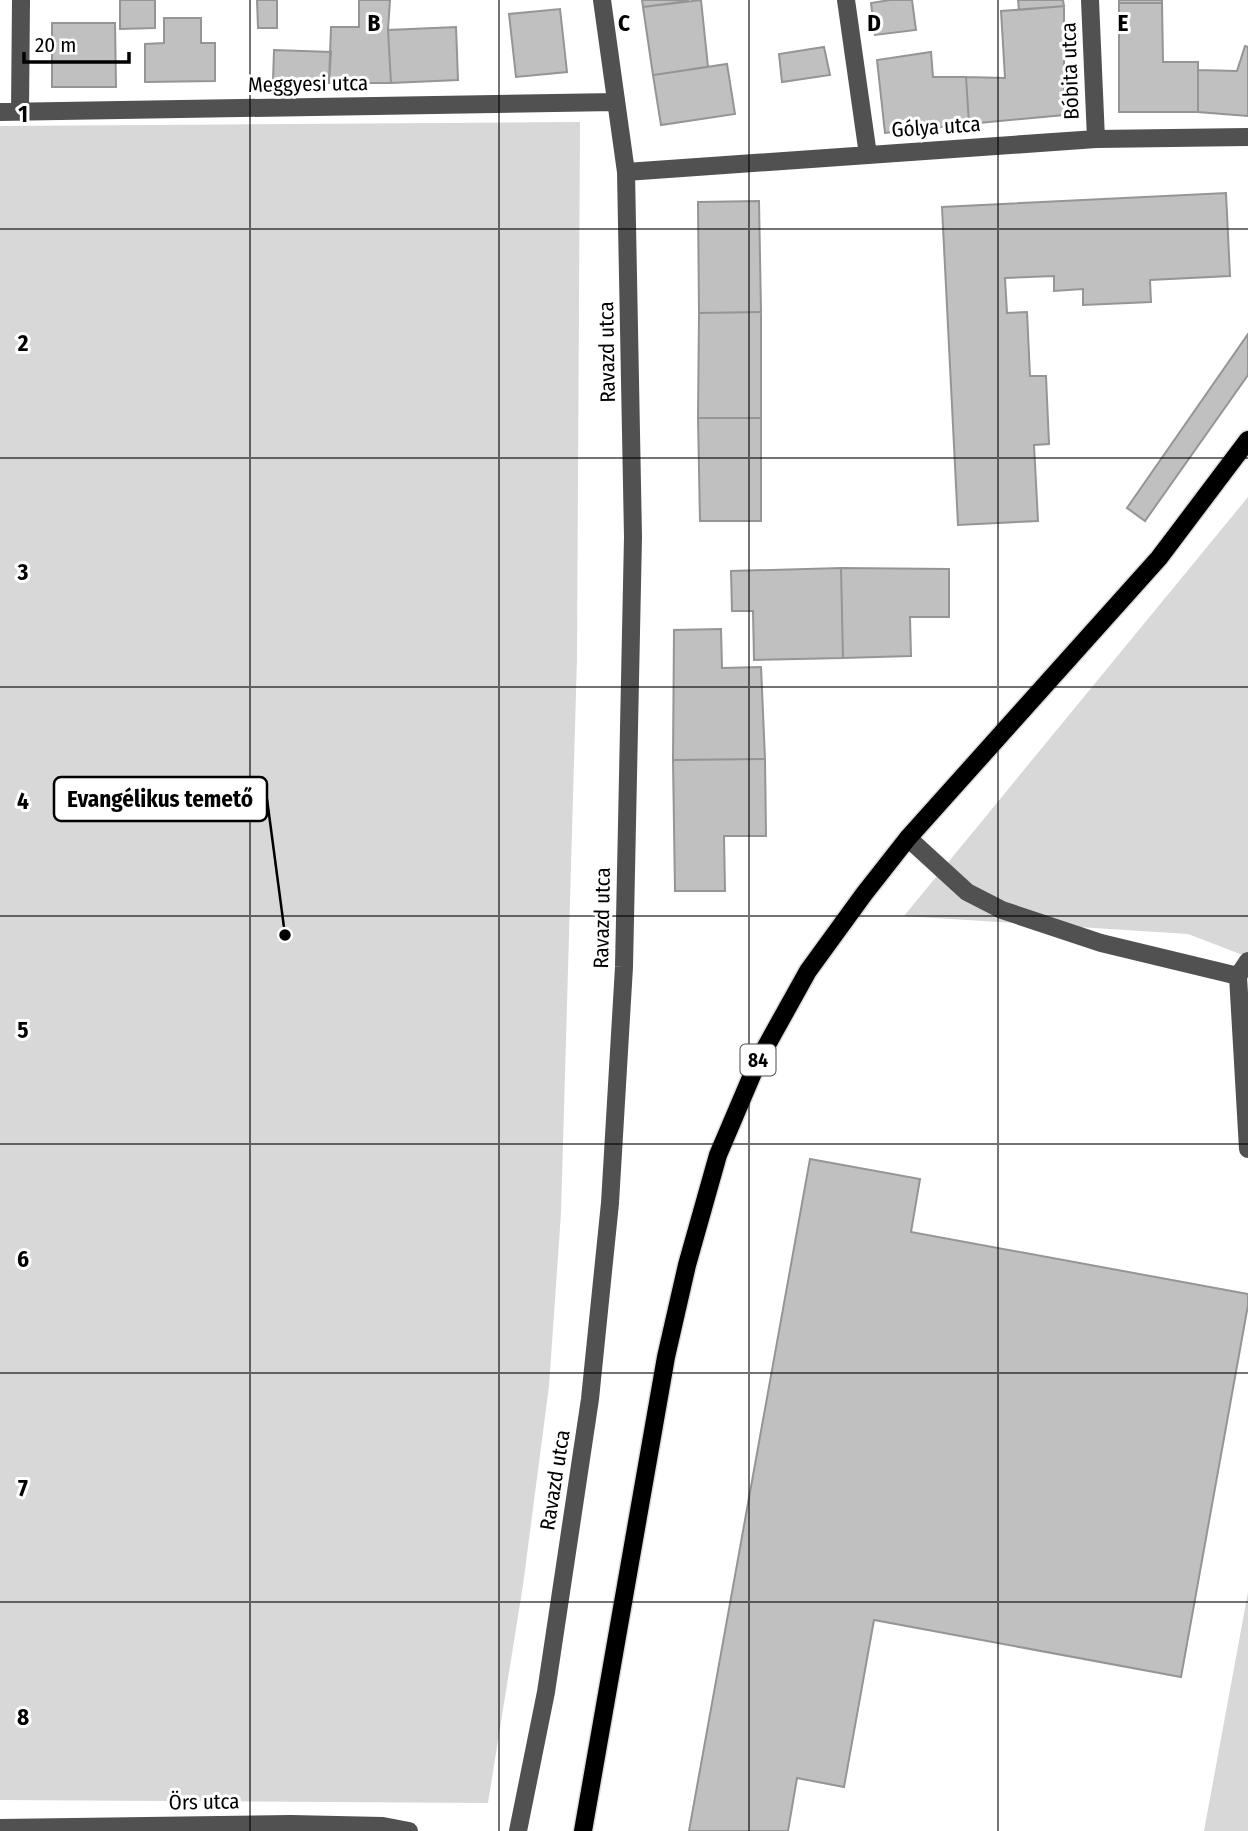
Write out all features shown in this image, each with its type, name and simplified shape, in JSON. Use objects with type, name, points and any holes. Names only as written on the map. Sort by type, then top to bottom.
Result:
[{"type":"main road","name":"84","points":[[583,1831],[666,1357],[687,1265],[718,1155],[758,1061],[808,971],[908,838],[1159,558],[1248,440]]},
{"type":"street","points":[[20,0],[20,112]]},
{"type":"street","name":"Ravazd utca","points":[[518,1831],[546,1692],[590,1399],[610,1203],[624,967],[633,537],[626,172],[602,0]]},
{"type":"street","points":[[846,0],[868,155]]},
{"type":"street","name":"Bóbita utca","points":[[1090,0],[1096,139]]},
{"type":"street","name":"Meggyesi utca","points":[[0,111],[617,102]]},
{"type":"street","name":"Gólya utca","points":[[626,172],[1096,139],[1248,137]]},
{"type":"street","points":[[908,838],[967,892],[1002,910],[1101,943],[1243,968],[1248,1149]]},
{"type":"street","name":"Örs utca","points":[[0,1828],[291,1824],[383,1826],[409,1831]]},
{"type":"shaded area","points":[[580,122],[577,658],[561,1213],[549,1386],[523,1585],[488,1803],[0,1800],[0,126]]},
{"type":"shaded area","points":[[1248,497],[1248,957],[1188,934],[904,916]]},
{"type":"shaded area","points":[[1248,1592],[1248,1831],[1204,1831]]},
{"type":"building","points":[[120,0],[155,0],[155,28],[120,29]]},
{"type":"building","points":[[257,0],[277,0],[277,28],[258,28]]},
{"type":"building","points":[[359,0],[390,0],[388,30],[391,83],[329,83],[331,27],[359,27]]},
{"type":"building","points":[[642,0],[688,0],[688,1],[643,7]]},
{"type":"building","points":[[701,0],[708,67],[653,75],[643,7]]},
{"type":"building","points":[[912,0],[916,30],[875,35],[871,3]]},
{"type":"building","points":[[1018,0],[1063,0],[1064,6],[1019,10]]},
{"type":"building","points":[[1119,0],[1162,0],[1162,3],[1119,3]]},
{"type":"building","points":[[1119,3],[1162,3],[1163,62],[1198,62],[1198,112],[1119,112]]},
{"type":"building","points":[[1064,6],[1064,115],[969,124],[966,77],[1005,78],[1001,11]]},
{"type":"building","points":[[560,9],[567,72],[516,77],[509,14]]},
{"type":"building","points":[[164,18],[201,18],[201,43],[215,43],[215,81],[145,82],[145,44],[164,43]]},
{"type":"building","points":[[52,23],[115,23],[116,87],[52,87]]},
{"type":"building","points":[[456,27],[458,80],[391,83],[388,30]]},
{"type":"building","points":[[1245,46],[1248,47],[1248,116],[1198,112],[1198,70],[1237,71]]},
{"type":"building","points":[[824,47],[830,75],[782,82],[779,54]]},
{"type":"building","points":[[274,50],[331,52],[329,83],[273,81]]},
{"type":"building","points":[[931,52],[933,77],[966,77],[969,124],[885,133],[877,60]]},
{"type":"building","points":[[727,64],[735,114],[661,125],[653,75]]},
{"type":"building","points":[[1226,193],[1230,276],[1150,280],[1151,302],[1083,305],[1083,289],[1054,291],[1054,276],[1005,278],[1007,313],[1027,312],[1030,376],[1046,376],[1049,444],[1034,445],[1038,521],[958,525],[942,207]]},
{"type":"building","points":[[759,201],[761,312],[699,313],[698,202]]},
{"type":"building","points":[[761,312],[761,418],[698,418],[699,313]]},
{"type":"building","points":[[1248,334],[1248,375],[1145,521],[1127,508]]},
{"type":"building","points":[[698,418],[761,418],[761,521],[700,521]]},
{"type":"building","points":[[841,568],[949,569],[949,617],[910,617],[911,656],[843,658]]},
{"type":"building","points":[[841,568],[843,658],[754,660],[753,611],[732,611],[731,571]]},
{"type":"building","points":[[721,629],[722,668],[761,667],[765,759],[673,760],[674,630]]},
{"type":"building","points":[[765,759],[766,836],[724,836],[725,891],[675,891],[673,760]]},
{"type":"building","points":[[810,1159],[920,1179],[911,1232],[1248,1294],[1248,1305],[1181,1677],[874,1620],[844,1787],[797,1778],[788,1831],[689,1831]]},
{"type":"place","name":"Evangélikus temető","points":[[285,935]]}]
